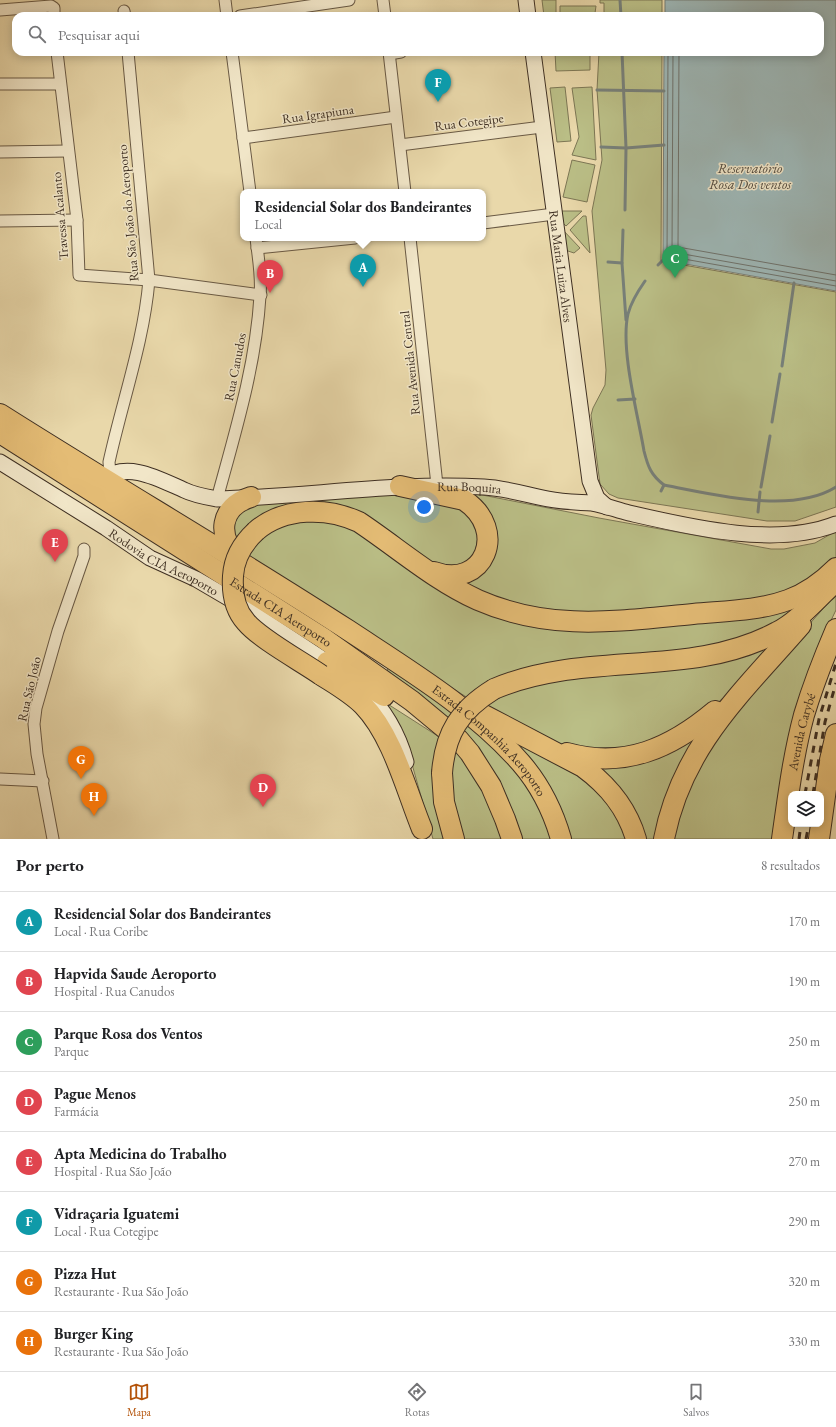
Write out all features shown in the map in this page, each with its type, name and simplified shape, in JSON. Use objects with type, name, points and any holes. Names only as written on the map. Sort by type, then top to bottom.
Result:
[{"type":"highway","name":"Estrada CIA Aeroporto","points":[[0,414],[107,477],[394,660]]},
{"type":"highway","name":"Estrada CIA Aeroporto","points":[[0,433],[330,642],[412,701],[449,732],[470,753],[484,774],[499,803],[512,837]]},
{"type":"highway","points":[[400,486],[464,500],[480,514],[487,528],[487,551],[479,563],[468,572],[454,576],[440,574],[424,569]]},
{"type":"highway","points":[[245,566],[225,540],[224,526],[227,514],[233,505],[251,497]]},
{"type":"highway","points":[[484,774],[457,746],[442,734],[256,632],[241,615],[233,588],[234,570],[240,550],[256,530],[273,519],[289,514],[314,512],[337,514],[359,522],[424,569],[459,590],[500,608],[553,620],[577,623],[744,610],[774,604],[802,594],[817,585],[836,568]]},
{"type":"highway","points":[[664,839],[676,797],[692,760],[708,734],[749,683],[803,623],[836,582]]},
{"type":"highway","points":[[454,839],[444,802],[442,773],[444,750],[457,721],[474,702],[494,689],[527,676],[558,670],[691,658],[731,650],[779,632],[798,617],[836,582]]},
{"type":"highway","name":"Avenida Carybé","points":[[782,839],[789,790],[804,715],[816,678],[836,629]]},
{"type":"highway","name":"Estrada Companhia Aeroporto","points":[[394,660],[433,686],[496,738],[522,764],[533,777],[549,805],[561,839]]},
{"type":"highway","points":[[324,668],[363,705],[379,726],[391,749],[423,834]]},
{"type":"highway","points":[[543,746],[572,754],[602,758],[626,757],[654,750],[683,735],[698,725],[749,683]]},
{"type":"highway","points":[[433,686],[508,729],[583,767],[604,784],[624,808],[636,839]]},
{"type":"highway","points":[[825,832],[830,760],[836,734]]},
{"type":"street","points":[[225,0],[226,12]]},
{"type":"street","points":[[267,12],[349,0]]},
{"type":"street","points":[[383,0],[384,12]]},
{"type":"street","points":[[526,0],[528,12]]},
{"type":"street","points":[[0,10],[51,6],[54,8],[54,12]]},
{"type":"street","name":"Travessa Acalanto","points":[[57,56],[76,220],[79,275],[149,280]]},
{"type":"street","name":"Rua São João do Aeroporto","points":[[107,477],[109,462],[147,300],[149,280],[128,56]]},
{"type":"street","points":[[233,56],[250,189]]},
{"type":"street","points":[[389,56],[405,189]]},
{"type":"street","name":"Rua Maria Luiza Alves","points":[[533,56],[590,481],[599,501],[611,509]]},
{"type":"street","points":[[0,84],[60,84]]},
{"type":"street","name":"Rua Igrapiuna","points":[[243,138],[396,117]]},
{"type":"street","name":"Rua Cotegipe","points":[[400,145],[542,127]]},
{"type":"street","points":[[0,152],[68,151]]},
{"type":"street","points":[[486,223],[554,214]]},
{"type":"street","points":[[0,221],[76,220]]},
{"type":"street","points":[[256,243],[296,241]]},
{"type":"street","name":"Rua Avenida Central","points":[[410,241],[437,485]]},
{"type":"street","name":"Rua Canudos","points":[[217,499],[243,401],[255,338],[261,295],[256,243]]},
{"type":"street","points":[[149,280],[261,295]]},
{"type":"street","name":"Rodovia CIA Aeroporto","points":[[0,462],[106,528],[150,558],[212,588],[324,668]]},
{"type":"street","name":"Rua Boquira","points":[[107,477],[118,471],[137,472],[160,479],[192,493],[217,499],[400,486],[437,485],[486,487],[575,504],[592,503],[611,509],[708,528],[753,534],[796,534],[836,524]]},
{"type":"street","name":"Rua Maria Luiza Alves","points":[[575,504],[586,498],[590,481]]},
{"type":"street","name":"Rua São João","points":[[53,839],[43,781],[34,741],[34,724],[36,708],[58,632],[84,556],[84,549]]},
{"type":"street","points":[[0,779],[43,781]]},
{"type":"green space","points":[[542,0],[556,0],[556,12],[544,12]]},
{"type":"green space","points":[[600,0],[662,0],[662,12],[604,12],[604,3],[600,3]]},
{"type":"green space","points":[[560,6],[596,6],[595,12],[560,12]]},
{"type":"green space","points":[[555,56],[590,56],[590,70],[556,71]]},
{"type":"green space","points":[[599,56],[662,56],[661,261],[836,292],[836,507],[795,521],[767,521],[618,498],[609,494],[600,484],[591,415],[605,385],[606,370],[592,211],[602,160],[597,90]]},
{"type":"green space","points":[[565,87],[571,141],[557,142],[550,88]]},
{"type":"green space","points":[[592,87],[596,160],[572,155],[579,137],[572,88]]},
{"type":"green space","points":[[572,160],[595,165],[587,202],[563,197]]},
{"type":"green space","points":[[560,211],[582,211],[566,226],[561,221]]},
{"type":"green space","points":[[583,216],[586,216],[590,253],[570,230]]},
{"type":"green space","points":[[562,229],[580,248],[574,253],[565,250]]},
{"type":"green space","points":[[462,491],[599,518],[771,549],[784,549],[815,543],[836,531],[836,560],[812,581],[770,600],[591,617],[501,603],[457,579],[491,550]]},
{"type":"green space","points":[[395,492],[454,502],[480,525],[474,559],[445,569],[323,507],[233,549],[227,534],[241,505]]},
{"type":"green space","points":[[334,519],[526,620],[804,600],[762,634],[468,698],[243,556],[273,524]]},
{"type":"green space","points":[[836,594],[836,610],[825,633],[774,839],[669,839],[695,763],[776,662]]},
{"type":"green space","points":[[780,637],[728,694],[699,718],[645,749],[569,750],[481,707],[505,690]]},
{"type":"green space","points":[[389,667],[454,713],[448,723],[420,697],[387,670]]},
{"type":"green space","points":[[383,701],[444,740],[447,839],[433,839],[403,732]]},
{"type":"green space","points":[[465,722],[518,772],[539,805],[552,839],[521,839],[461,727]]},
{"type":"green space","points":[[503,731],[595,782],[632,839],[569,839]]},
{"type":"green space","points":[[699,731],[660,839],[640,839],[586,763]]},
{"type":"green space","points":[[452,747],[478,778],[504,839],[459,839],[449,797]]},
{"type":"water","name":"Reservatório Rosa Dos ventos","points":[[665,0],[836,0],[836,291],[663,260],[664,56],[824,56],[824,12],[665,12]]},
{"type":"waterway","points":[[620,0],[621,12]]},
{"type":"waterway","points":[[622,56],[626,148],[625,210]]},
{"type":"waterway","points":[[597,90],[664,91]]},
{"type":"waterway","points":[[601,147],[626,148],[664,145]]},
{"type":"waterway","points":[[623,230],[622,263],[626,320]]},
{"type":"waterway","points":[[658,265],[663,260]]},
{"type":"waterway","points":[[608,262],[622,263]]},
{"type":"waterway","points":[[645,281],[635,297],[628,314],[626,345],[631,382],[644,451],[649,466],[656,478],[664,485],[752,500],[797,500],[818,495],[836,487]]},
{"type":"waterway","points":[[782,366],[794,283]]},
{"type":"waterway","points":[[772,422],[780,374]]},
{"type":"waterway","points":[[618,400],[635,399]]},
{"type":"waterway","points":[[761,487],[770,436]]},
{"type":"waterway","points":[[661,491],[664,485]]},
{"type":"waterway","points":[[758,512],[760,492]]},
{"type":"railway","points":[[806,791],[819,719],[836,663]]},
{"type":"railway","points":[[814,791],[825,722],[836,683]]},
{"type":"railway","points":[[799,839],[801,827]]},
{"type":"railway","points":[[806,839],[808,827]]},
{"type":"place","name":"Vidraçaria Iguatemi","points":[[438,102]]},
{"type":"place","name":"Parque Rosa dos Ventos","points":[[675,278]]},
{"type":"place","name":"Residencial Solar dos Bandeirantes","points":[[363,287]]},
{"type":"place","name":"Hapvida Saude Aeroporto","points":[[270,293]]},
{"type":"place","name":"Apta Medicina do Trabalho","points":[[55,562]]},
{"type":"place","name":"Pizza Hut","points":[[81,779]]},
{"type":"place","name":"Pague Menos","points":[[263,807]]},
{"type":"place","name":"Burger King","points":[[94,816]]}]
